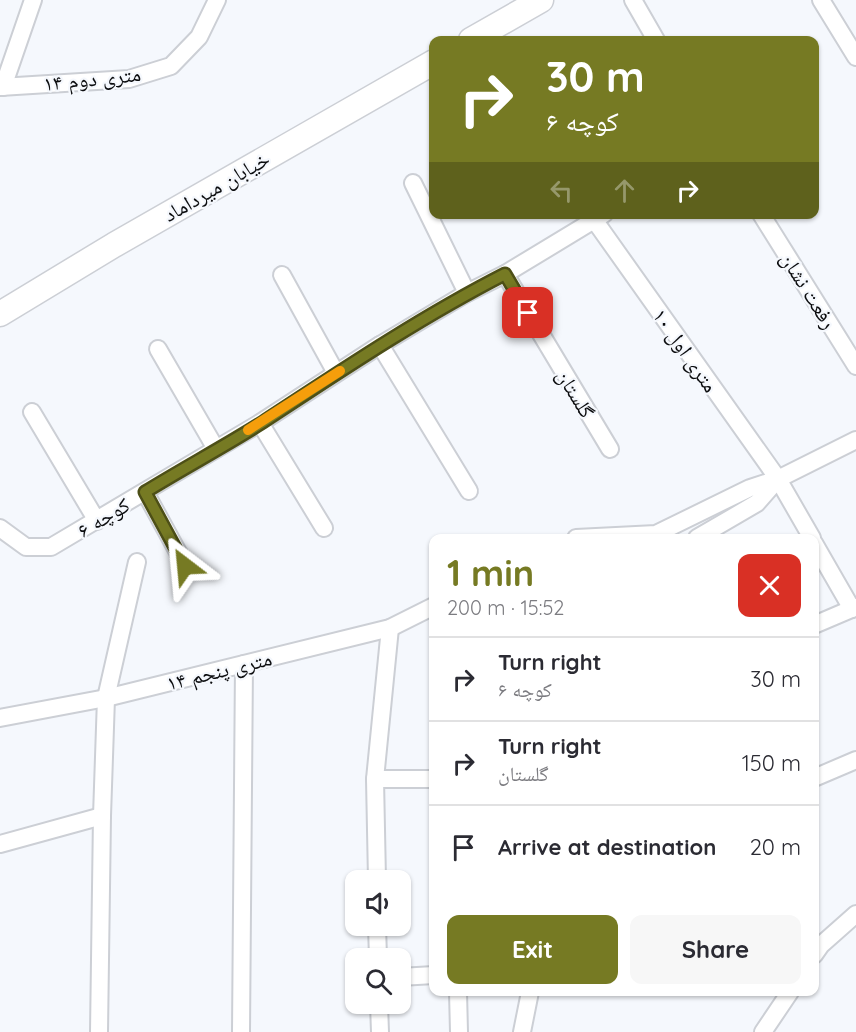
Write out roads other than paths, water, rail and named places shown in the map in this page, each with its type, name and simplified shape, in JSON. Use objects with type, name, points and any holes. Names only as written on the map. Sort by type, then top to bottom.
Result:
[{"type":"main road","points":[[478,36],[541,0]]},
{"type":"main road","name":"خیابان میرداماد","points":[[0,314],[114,245],[429,65]]},
{"type":"street","points":[[1,87],[33,0]]},
{"type":"street","name":"۱۴ متری دوم","points":[[1,87],[129,78],[171,66],[199,38],[217,0]]},
{"type":"street","points":[[633,0],[654,36]]},
{"type":"street","points":[[821,0],[856,57]]},
{"type":"street","points":[[413,183],[429,216]]},
{"type":"street","points":[[431,219],[467,293]]},
{"type":"street","name":"کوچه ۶","points":[[0,528],[26,547],[51,547],[260,423],[380,345],[467,293],[505,274],[593,219]]},
{"type":"street","name":"۱۰ متری اول","points":[[597,219],[778,479],[810,534]]},
{"type":"street","name":"رفعت نشان","points":[[764,219],[856,366]]},
{"type":"street","name":"گلستان","points":[[505,274],[610,449]]},
{"type":"street","points":[[282,276],[336,373]]},
{"type":"street","points":[[380,345],[469,491]]},
{"type":"street","points":[[158,349],[216,449]]},
{"type":"street","points":[[32,412],[97,521]]},
{"type":"street","points":[[260,423],[324,528]]},
{"type":"street","points":[[656,534],[750,488],[778,479],[856,440]]},
{"type":"street","points":[[704,534],[757,503],[778,479]]},
{"type":"street","points":[[145,492],[185,566]]},
{"type":"street","points":[[819,551],[854,608],[819,623]]},
{"type":"street","points":[[99,1032],[106,698],[136,562]]},
{"type":"street","name":"۱۴ متری پنجم","points":[[0,718],[106,698],[390,628],[429,608]]},
{"type":"street","points":[[376,870],[375,779],[390,628]]},
{"type":"street","points":[[241,1032],[244,664]]},
{"type":"street","points":[[819,776],[856,760]]},
{"type":"street","points":[[375,779],[429,779]]},
{"type":"street","points":[[0,844],[102,816]]},
{"type":"street","points":[[819,948],[856,914]]},
{"type":"street","points":[[411,976],[429,975]]},
{"type":"street","points":[[458,996],[459,1032]]},
{"type":"street","points":[[522,1032],[529,996]]},
{"type":"street","points":[[763,1032],[787,996]]},
{"type":"street","points":[[379,1014],[380,1032]]}]
